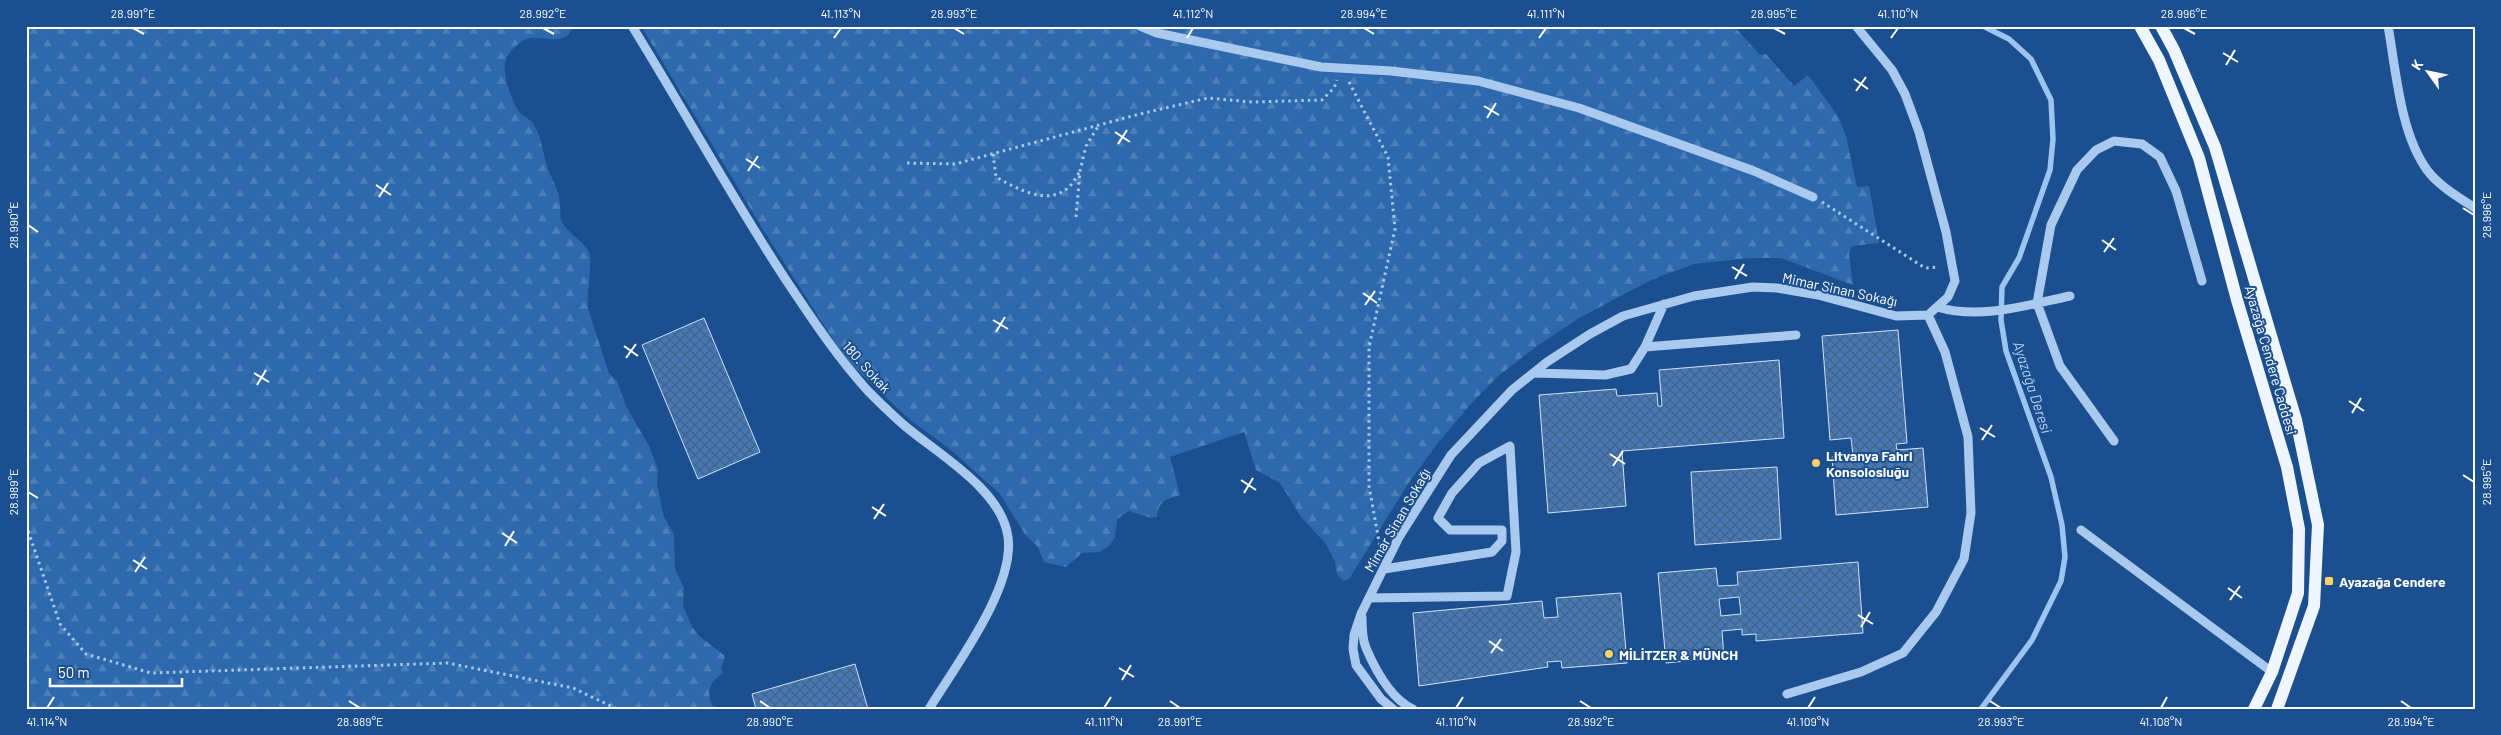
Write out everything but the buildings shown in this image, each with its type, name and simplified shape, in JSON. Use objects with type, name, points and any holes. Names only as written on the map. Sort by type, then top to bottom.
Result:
[{"type":"main road","name":"Ayazağa Cendere Caddesi","points":[[2140,26],[2159,60],[2199,158],[2238,300],[2287,466],[2299,529],[2298,593],[2272,672],[2254,709]]},
{"type":"main road","name":"Ayazağa Cendere Caddesi","points":[[2161,26],[2174,50],[2215,147],[2296,420],[2318,525],[2314,606],[2277,709]]},
{"type":"street","name":"180. Sokak","points":[[632,26],[755,233],[829,345],[875,398],[904,426],[979,488],[994,502],[1004,518],[1008,536],[1009,557],[1003,581],[992,605],[929,709]]},
{"type":"street","points":[[1140,26],[1157,33],[1321,67],[1391,70],[1478,81],[1579,108],[1754,171],[1813,197]]},
{"type":"street","points":[[1787,694],[1860,672],[1902,653],[1936,612],[1964,559],[1971,513],[1968,437],[1945,352],[1928,315],[1948,297],[1955,281],[1946,232],[1919,132],[1906,94],[1892,70],[1856,26]]},
{"type":"street","points":[[2388,26],[2406,120],[2417,155],[2428,171],[2440,183],[2475,208]]},
{"type":"street","points":[[2114,441],[2060,366],[2037,303],[2051,225],[2077,170],[2096,150],[2114,141],[2142,144],[2160,158],[2176,191],[2202,282]]},
{"type":"street","name":"Mimar Sinan Sokağı","points":[[1393,709],[1381,699],[1356,664],[1353,649],[1354,635],[1361,614],[1422,497],[1451,455],[1512,390],[1535,372],[1590,334],[1623,316],[1694,296],[1753,287],[1818,295],[1896,316],[1928,315]]},
{"type":"street","points":[[1937,307],[1958,313],[1989,312],[2070,296]]},
{"type":"street","points":[[1535,372],[1605,375],[1631,369],[1645,347],[1664,304]]},
{"type":"street","points":[[1645,347],[1796,335]]},
{"type":"street","points":[[1369,598],[1507,596],[1516,552],[1510,446],[1479,463],[1452,493],[1438,518],[1450,530],[1502,530],[1502,541],[1492,552],[1384,569]]},
{"type":"street","points":[[2081,530],[2272,672]]},
{"type":"street","points":[[1361,614],[1365,646],[1382,678],[1398,698],[1413,709]]},
{"type":"path","points":[[907,163],[955,164],[1208,98],[1252,102],[1322,100],[1334,88],[1342,68]]},
{"type":"path","points":[[1342,68],[1388,157],[1395,229],[1369,347],[1369,486],[1384,569]]},
{"type":"path","points":[[1076,217],[1080,171],[1086,146],[1099,125]]},
{"type":"path","points":[[993,154],[996,177],[1019,190],[1048,197],[1068,188],[1080,171]]},
{"type":"path","points":[[1813,197],[1925,268],[1952,265]]},
{"type":"path","points":[[26,524],[60,624],[86,654],[151,673],[448,663],[573,688],[617,709]]},
{"type":"green space","points":[[26,26],[572,26],[570,32],[561,38],[531,38],[520,43],[510,52],[506,59],[506,78],[512,99],[518,110],[533,123],[537,131],[549,172],[559,195],[562,222],[589,252],[589,312],[609,373],[617,381],[626,406],[650,448],[658,470],[657,484],[664,517],[674,534],[675,569],[684,588],[683,605],[692,627],[699,636],[725,656],[721,669],[723,673],[712,683],[709,691],[712,705],[723,709],[26,709]]},
{"type":"green space","points":[[641,26],[1734,26],[1760,55],[1766,54],[1794,86],[1808,75],[1838,116],[1846,136],[1857,187],[1869,186],[1879,243],[1852,246],[1849,254],[1853,285],[1781,258],[1749,258],[1694,264],[1651,280],[1581,317],[1537,346],[1498,376],[1470,405],[1437,444],[1408,484],[1349,579],[1343,581],[1337,574],[1335,562],[1326,544],[1301,517],[1280,483],[1256,470],[1244,432],[1170,457],[1180,495],[1161,504],[1157,517],[1151,518],[1129,511],[1117,519],[1115,537],[1109,546],[1099,552],[1082,553],[1066,567],[1044,562],[1037,546],[1026,536],[1000,494],[950,449],[909,419],[854,367],[834,341],[762,228]]},
{"type":"waterway","name":"Ayazağa Deresi","points":[[1981,709],[2032,640],[2061,581],[2065,557],[2062,525],[2051,477],[2006,351],[2001,320],[2002,287],[2019,258],[2050,170],[2053,139],[2051,100],[2031,59],[2009,39],[1983,26]]},
{"type":"place","name":"Litvanya Fahri Konsolosluğu","points":[[1816,463]]},
{"type":"place","name":"Ayazağa Cendere","points":[[2329,581]]},
{"type":"place","name":"MİLİTZER & MÜNCH","points":[[1609,654]]}]
